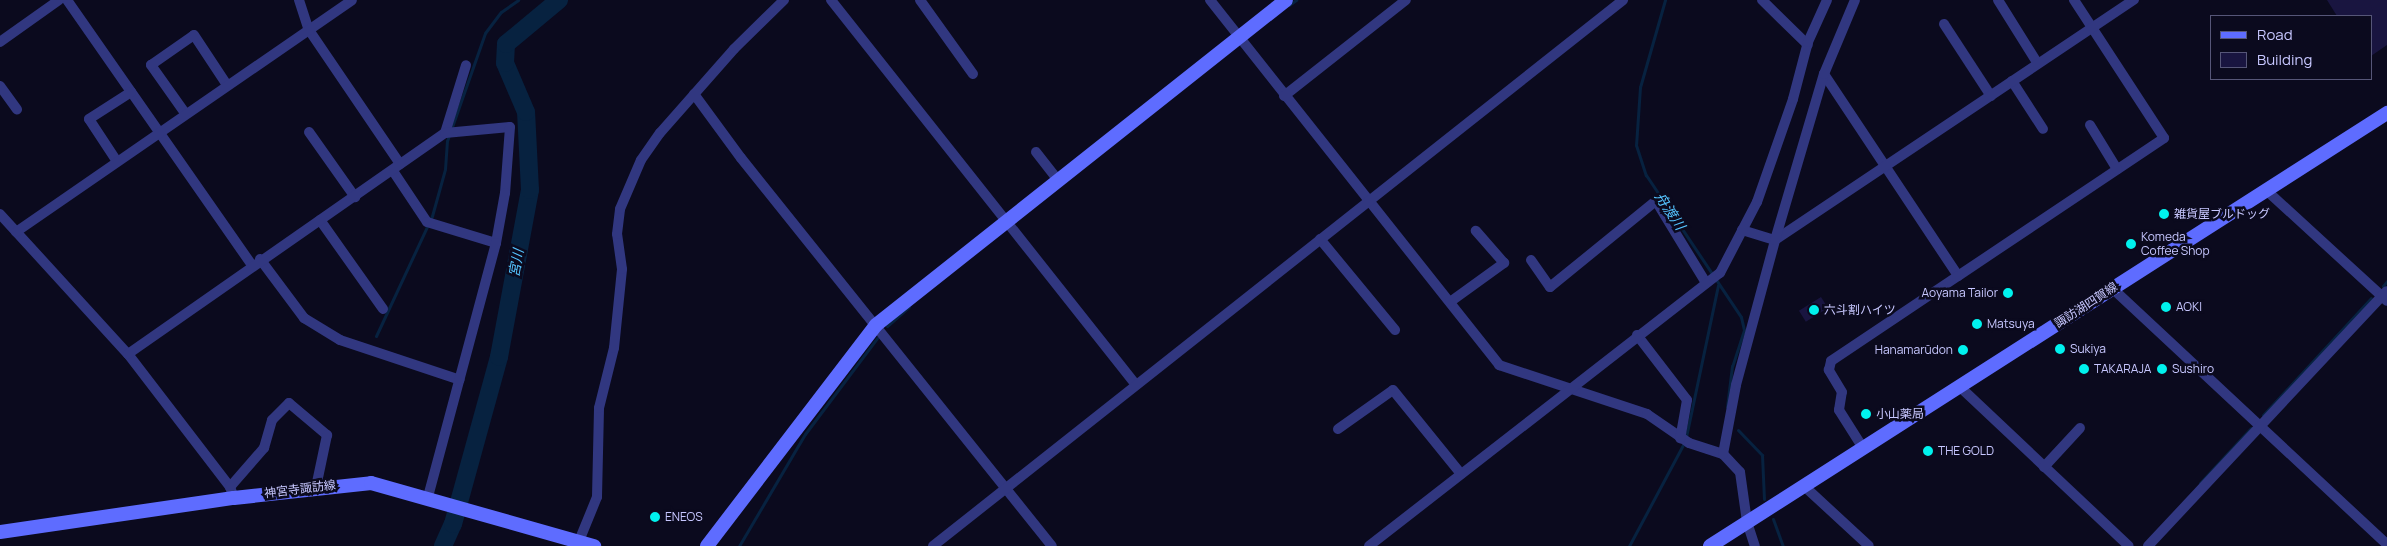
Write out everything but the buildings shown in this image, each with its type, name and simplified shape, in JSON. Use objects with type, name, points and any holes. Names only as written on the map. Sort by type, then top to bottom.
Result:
[{"type":"main road","points":[[707,546],[876,325],[1286,0]]},
{"type":"main road","name":"諏訪湖四賀線","points":[[1710,546],[2387,113]]},
{"type":"main road","name":"神宮寺諏訪線","points":[[0,532],[232,492],[371,484],[434,499],[578,544],[594,546]]},
{"type":"street","points":[[0,42],[59,0]]},
{"type":"street","points":[[67,0],[158,131],[256,262],[304,318],[340,340],[460,380]]},
{"type":"street","points":[[299,0],[309,30],[397,168],[426,222],[496,243]]},
{"type":"street","points":[[16,232],[184,113],[352,0]]},
{"type":"street","points":[[578,544],[597,497],[599,480],[599,408],[614,348],[622,269],[617,234],[620,209],[641,160],[694,94],[784,0]]},
{"type":"street","points":[[831,0],[1136,385]]},
{"type":"street","points":[[920,0],[973,74]]},
{"type":"street","points":[[1210,0],[1238,38],[1499,365],[1647,414],[1684,440],[1723,454],[1740,472],[1747,522],[1755,546]]},
{"type":"street","points":[[1284,96],[1406,0]]},
{"type":"street","points":[[933,546],[946,542],[1136,385],[1320,239],[1370,202],[1623,0]]},
{"type":"street","points":[[1762,0],[1808,45]]},
{"type":"street","points":[[1369,546],[1568,388],[1719,274],[1757,202],[1793,99],[1808,45],[1827,0]]},
{"type":"street","points":[[1723,454],[1736,386],[1775,240],[1824,74],[1854,0]]},
{"type":"street","points":[[1998,0],[2038,64]]},
{"type":"street","points":[[1863,448],[1839,410],[1842,392],[1829,370],[1831,361],[2164,138],[2074,0]]},
{"type":"street","points":[[1775,240],[2134,0]]},
{"type":"street","points":[[1944,24],[1990,96]]},
{"type":"street","points":[[184,113],[151,65],[194,35],[227,85]]},
{"type":"street","points":[[445,133],[466,65]]},
{"type":"street","points":[[1824,74],[1958,276]]},
{"type":"street","points":[[2012,81],[2043,128]]},
{"type":"street","points":[[0,86],[17,109]]},
{"type":"street","points":[[116,160],[90,119],[131,92]]},
{"type":"street","points":[[694,94],[741,158],[1052,546]]},
{"type":"street","points":[[2090,125],[2117,169]]},
{"type":"street","points":[[128,354],[256,262],[355,197],[445,133],[510,128],[505,193],[496,243],[460,380],[434,499]]},
{"type":"street","points":[[308,132],[355,197]]},
{"type":"street","points":[[1036,152],[1058,180]]},
{"type":"street","points":[[2148,546],[2385,296],[2266,190]]},
{"type":"street","points":[[1531,260],[1550,287],[1656,201],[1708,282]]},
{"type":"street","points":[[0,214],[128,354],[232,492],[264,448],[272,420],[289,403],[327,436],[316,487]]},
{"type":"street","points":[[320,220],[383,309]]},
{"type":"street","points":[[1450,302],[1504,262],[1476,230]]},
{"type":"street","points":[[1742,230],[1775,240]]},
{"type":"street","points":[[1320,239],[1394,330]]},
{"type":"street","points":[[2112,288],[2387,544]]},
{"type":"street","points":[[1637,335],[1687,400],[1684,440]]},
{"type":"street","points":[[1959,386],[2128,546]]},
{"type":"street","points":[[1338,429],[1393,390],[1461,474]]},
{"type":"street","points":[[2044,467],[2080,428]]},
{"type":"street","points":[[1804,486],[1869,546]]},
{"type":"waterway","points":[[376,336],[432,216],[445,169],[447,141],[485,33],[501,12],[518,0]]},
{"type":"waterway","name":"宮川","points":[[443,546],[453,524],[499,357],[530,190],[526,112],[505,63],[506,44],[559,0]]},
{"type":"waterway","points":[[1289,5],[1296,0]]},
{"type":"waterway","name":"舟渡川","points":[[1665,0],[1640,87],[1636,145],[1646,175],[1741,317],[1744,330],[1732,366],[1727,407]]},
{"type":"waterway","points":[[2383,286],[2387,281]]},
{"type":"waterway","points":[[1686,437],[1718,285]]},
{"type":"waterway","points":[[2263,415],[2371,298]]},
{"type":"waterway","points":[[887,326],[909,307]]},
{"type":"waterway","points":[[739,546],[805,434],[877,338]]},
{"type":"waterway","points":[[2200,483],[2251,428]]},
{"type":"waterway","name":"舟渡川","points":[[1738,430],[1762,455],[1764,499]]},
{"type":"waterway","points":[[1629,546],[1684,443]]},
{"type":"waterway","points":[[1773,519],[1783,546]]},
{"type":"place","name":"雑貨屋ブルドッグ","points":[[2164,214]]},
{"type":"place","name":"Komeda Coffee Shop","points":[[2131,244]]},
{"type":"place","name":"Aoyama Tailor","points":[[2008,293]]},
{"type":"place","name":"AOKI","points":[[2166,307]]},
{"type":"place","name":"六斗割ハイツ","points":[[1814,310]]},
{"type":"place","name":"Matsuya","points":[[1977,324]]},
{"type":"place","name":"Sukiya","points":[[2060,349]]},
{"type":"place","name":"Hanamarūdon","points":[[1963,350]]},
{"type":"place","name":"TAKARAJA","points":[[2084,369]]},
{"type":"place","name":"Sushiro","points":[[2162,369]]},
{"type":"place","name":"小山薬局","points":[[1866,414]]},
{"type":"place","name":"THE GOLD","points":[[1928,451]]},
{"type":"place","name":"ENEOS","points":[[655,517]]}]
